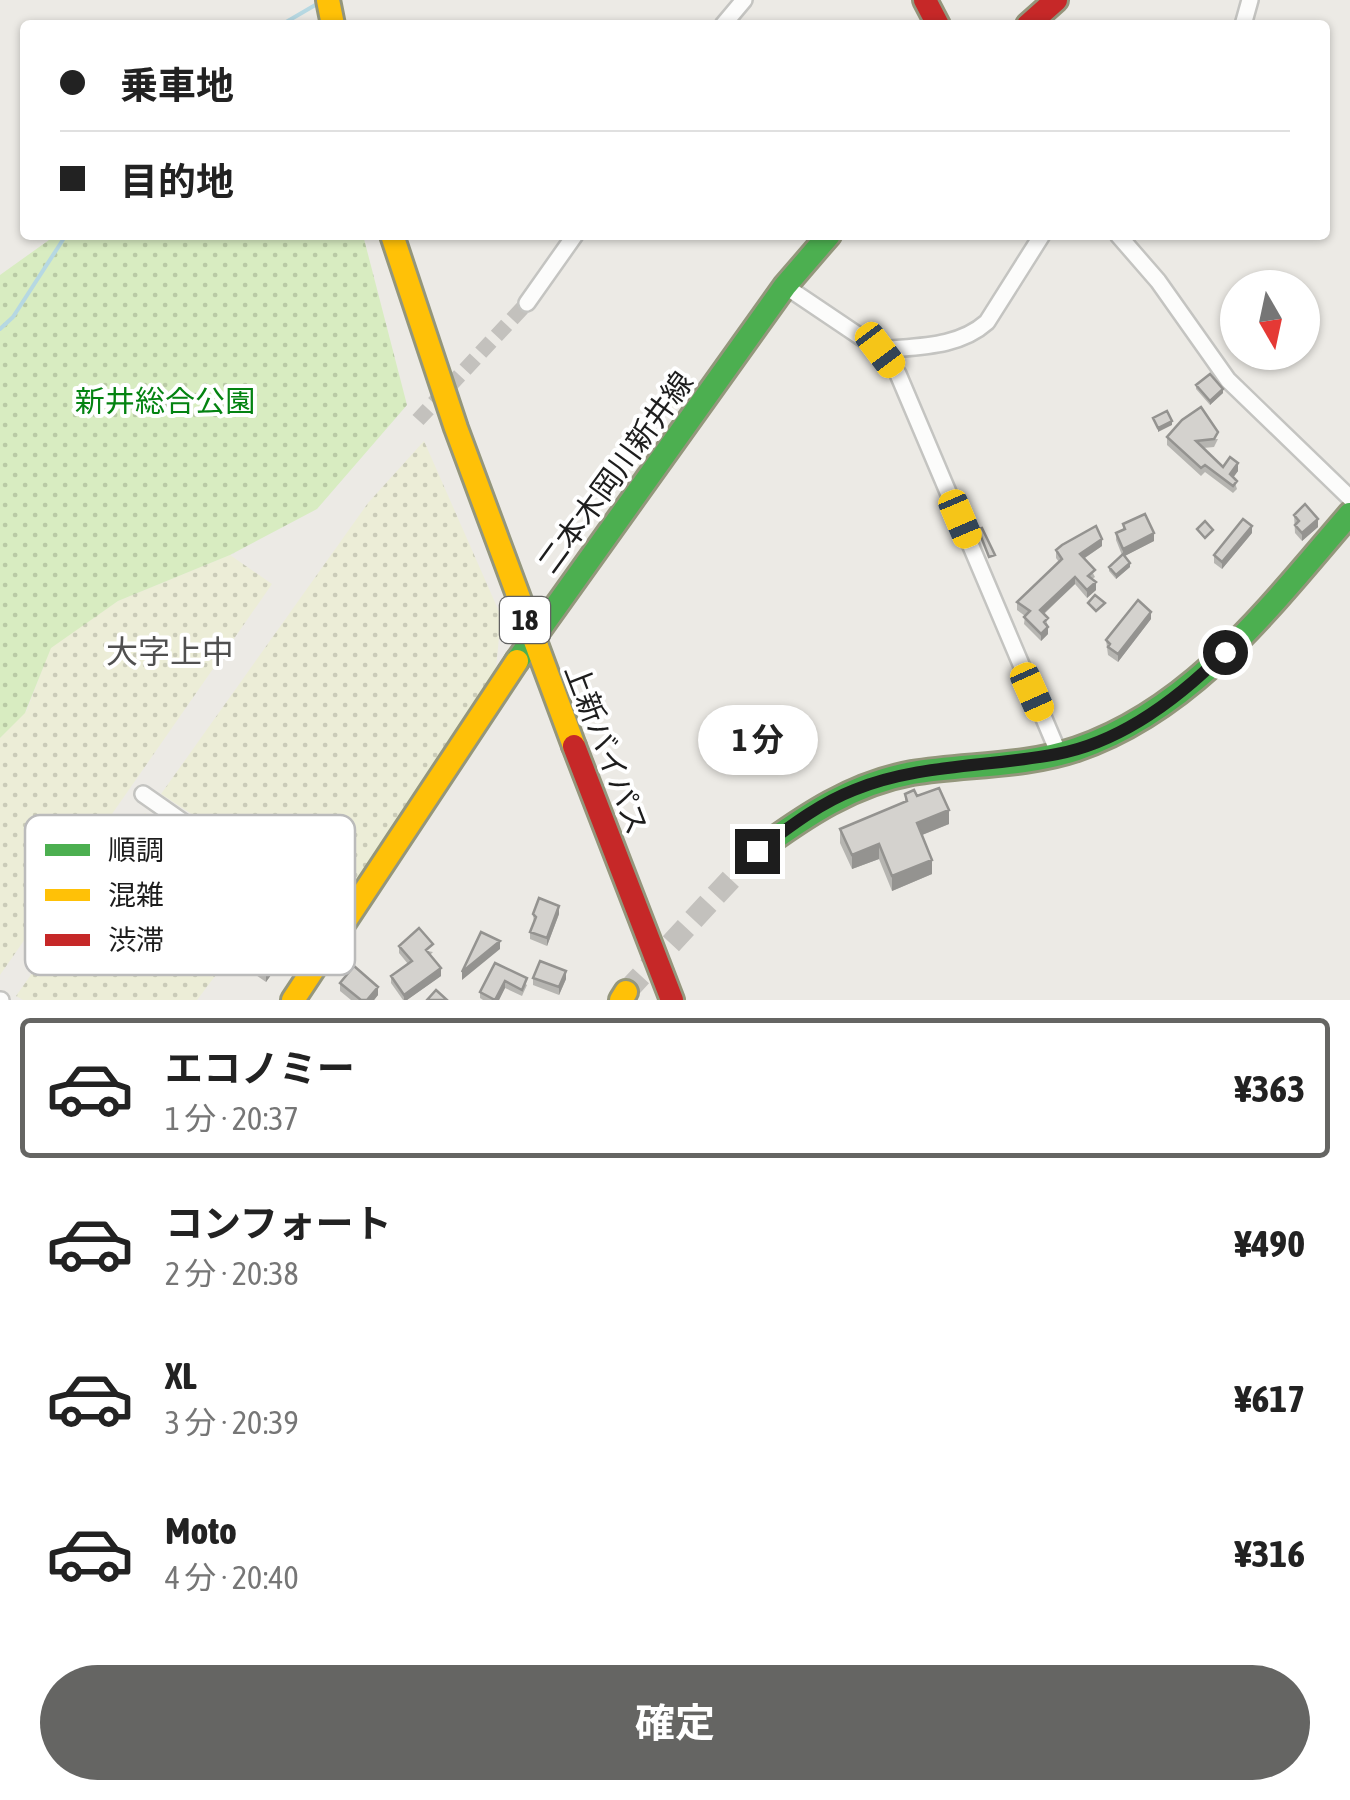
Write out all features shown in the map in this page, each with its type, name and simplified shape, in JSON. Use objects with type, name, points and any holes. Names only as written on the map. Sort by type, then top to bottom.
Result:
[{"type":"main road","points":[[1034,20],[1056,0]]},
{"type":"main road","name":"上新バイパス","points":[[394,240],[430,360],[532,639],[672,1000]]},
{"type":"main road","name":"二本木岡川新井線","points":[[355,909],[532,639],[785,286],[825,240]]},
{"type":"main road","points":[[757,851],[804,816],[871,784],[925,772],[1059,754],[1114,735],[1146,717],[1204,672],[1265,611],[1350,514]]},
{"type":"main road","name":"二本木岡川新井線","points":[[293,1000],[310,975]]},
{"type":"street","points":[[727,20],[744,0]]},
{"type":"street","points":[[527,303],[571,240]]},
{"type":"street","points":[[880,350],[950,343],[975,333],[987,322],[1039,240]]},
{"type":"street","points":[[1122,240],[1158,281],[1228,380],[1350,498]]},
{"type":"street","points":[[785,286],[880,350],[898,374],[1059,754]]},
{"type":"street","points":[[143,794],[173,815]]},
{"type":"green space","name":"新井総合公園","points":[[49,240],[364,240],[407,405],[317,509],[230,555],[118,601],[51,648],[25,713],[0,738],[0,275]]},
{"type":"green space","points":[[424,441],[501,616],[496,669],[355,886],[355,815],[193,815],[161,794],[368,503]]},
{"type":"green space","points":[[230,555],[272,584],[111,815],[25,815],[25,939],[0,975],[0,738],[27,710],[51,646],[118,601]]},
{"type":"green space","points":[[31,975],[216,975],[197,1000],[23,1000],[16,996]]},
{"type":"building","points":[[1210,374],[1223,389],[1210,401],[1196,385]]},
{"type":"building","points":[[1201,407],[1218,432],[1214,439],[1196,441],[1223,467],[1230,457],[1238,463],[1230,474],[1237,481],[1233,486],[1205,465],[1201,468],[1167,437]]},
{"type":"building","points":[[1167,411],[1172,421],[1158,428],[1153,418]]},
{"type":"building","points":[[1305,504],[1318,519],[1302,533],[1295,525],[1299,521],[1294,515]]},
{"type":"building","points":[[1145,514],[1154,533],[1123,549],[1116,533],[1125,529],[1123,524]]},
{"type":"building","points":[[1243,519],[1252,526],[1222,562],[1214,555]]},
{"type":"building","points":[[1205,521],[1213,530],[1205,538],[1197,529]]},
{"type":"building","points":[[1096,526],[1102,539],[1080,554],[1095,570],[1088,576],[1096,582],[1087,590],[1075,577],[1040,610],[1048,618],[1044,622],[1048,627],[1041,634],[1024,617],[1030,611],[1017,602],[1062,559],[1056,550]]},
{"type":"building","points":[[982,528],[995,555],[989,557],[978,529]]},
{"type":"building","points":[[1123,554],[1130,563],[1116,575],[1109,567]]},
{"type":"building","points":[[1095,595],[1105,603],[1096,611],[1088,603]]},
{"type":"building","points":[[1138,600],[1151,612],[1118,654],[1108,647],[1106,640]]},
{"type":"building","points":[[939,788],[949,810],[917,823],[932,860],[892,876],[879,844],[852,855],[840,829],[907,801],[905,794],[914,790],[917,796]]},
{"type":"building","points":[[539,898],[559,906],[547,938],[530,932]]},
{"type":"building","points":[[419,928],[433,944],[426,950],[441,968],[404,995],[391,976],[412,961],[399,946]]},
{"type":"building","points":[[481,932],[500,941],[462,972]]},
{"type":"building","points":[[540,961],[566,971],[559,987],[533,978]]},
{"type":"building","points":[[495,963],[527,978],[522,990],[505,981],[495,1000],[480,992]]},
{"type":"building","points":[[355,967],[378,987],[367,1000],[361,1000],[340,983],[347,975],[355,975]]},
{"type":"building","points":[[436,990],[447,1000],[427,1000]]},
{"type":"waterway","points":[[290,20],[317,4]]},
{"type":"waterway","points":[[0,329],[13,317],[63,240]]},
{"type":"tunnel","points":[[418,420],[527,303]]},
{"type":"tunnel","points":[[626,992],[757,851]]},
{"type":"traffic: fast","points":[[517,661],[785,286],[825,240]]},
{"type":"traffic: fast","points":[[757,851],[849,793],[890,778],[1057,755],[1119,731],[1158,708],[1228,650],[1350,514]]},
{"type":"traffic: slow","points":[[328,0],[332,20]]},
{"type":"traffic: slow","points":[[394,240],[456,428],[574,746]]},
{"type":"traffic: slow","points":[[355,906],[517,661]]},
{"type":"traffic: slow","points":[[293,1000],[310,975]]},
{"type":"traffic: slow","points":[[621,1000],[626,992]]},
{"type":"traffic: jam","points":[[925,0],[935,20]]},
{"type":"traffic: jam","points":[[1034,20],[1056,0]]},
{"type":"traffic: jam","points":[[574,746],[672,1000]]},
{"type":"district","name":"大字上中","points":[[170,651]]},
{"type":"route","points":[[757,851],[804,816],[853,790],[889,778],[1059,754],[1114,735],[1146,717],[1225,652]]}]
